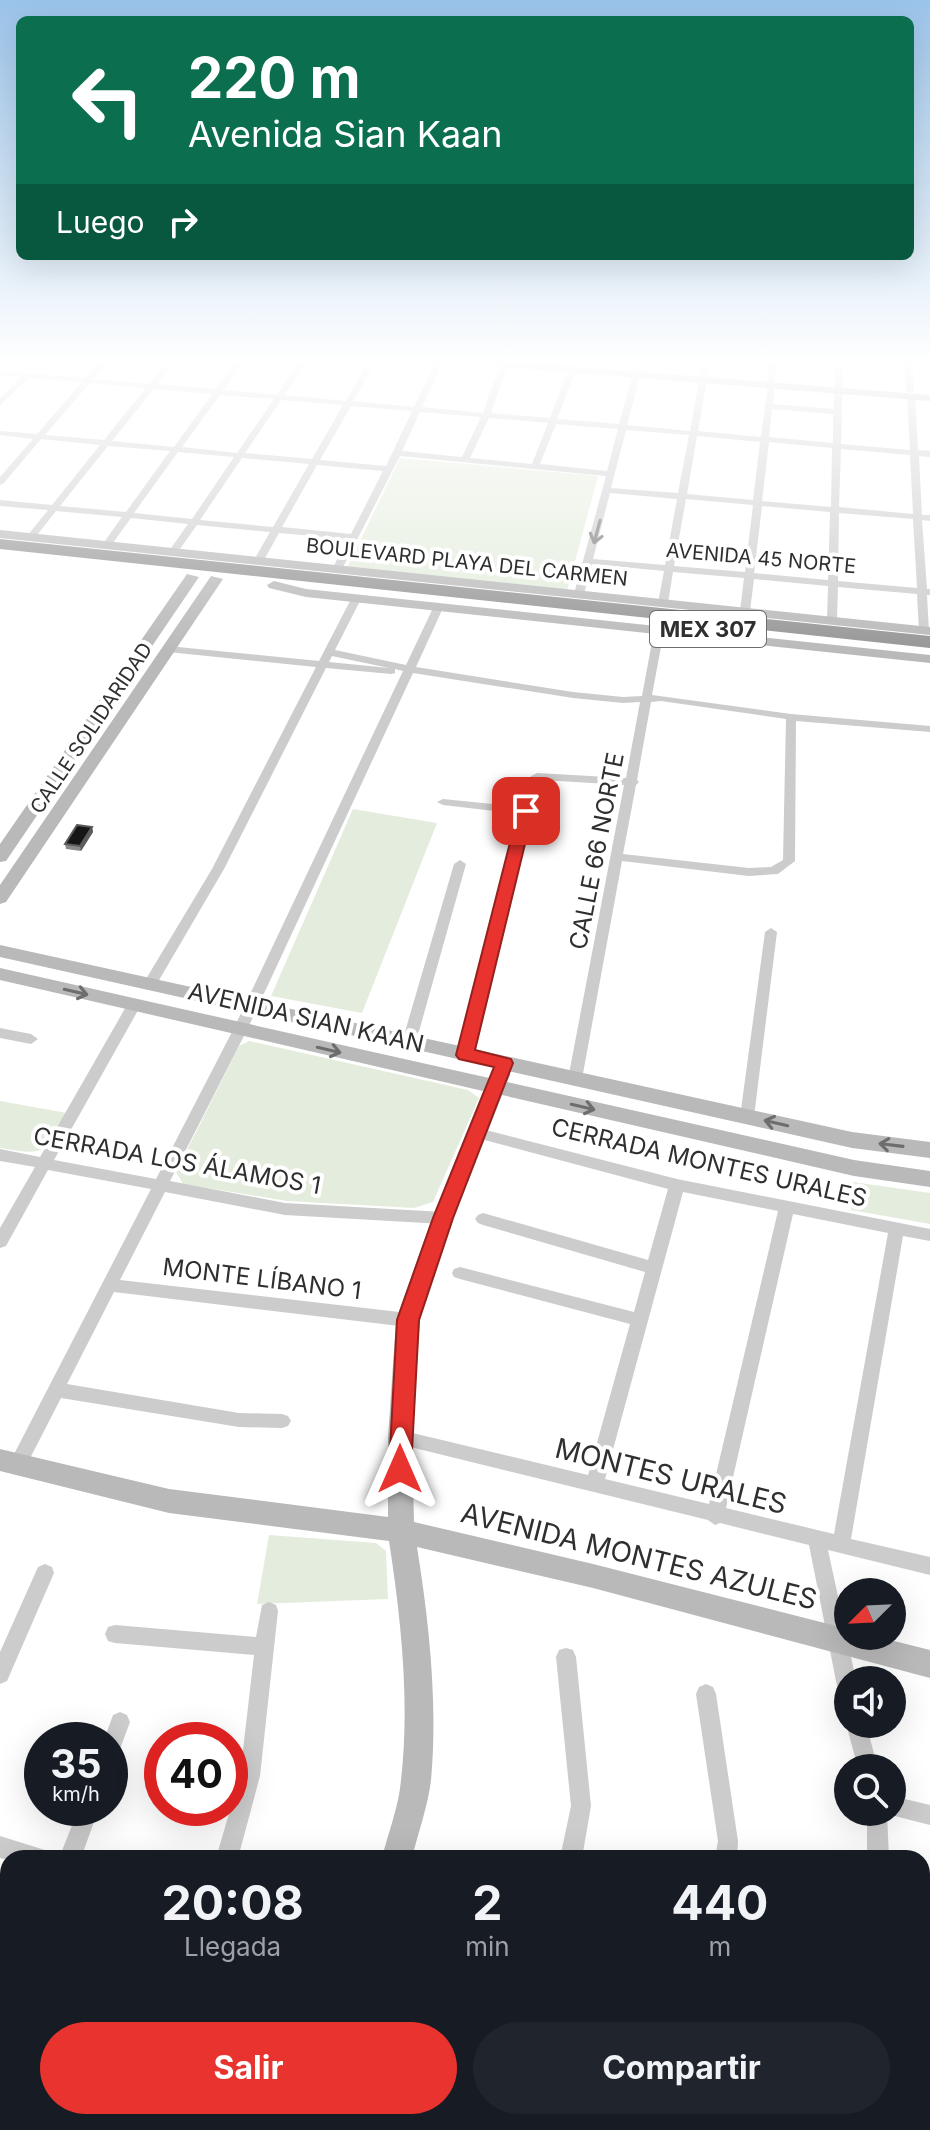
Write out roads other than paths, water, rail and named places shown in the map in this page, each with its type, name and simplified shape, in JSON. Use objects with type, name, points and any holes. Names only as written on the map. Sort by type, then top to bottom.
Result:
[{"type":"highway","name":"MEX 307","points":[[0,544],[104,548],[280,580],[928,639]]},
{"type":"highway","name":"MEX 307","points":[[0,560],[216,579],[280,580]]},
{"type":"highway","points":[[280,580],[318,574],[928,639]]},
{"type":"main road","name":"BOULEVARD PLAYA DEL CARMEN","points":[[0,534],[104,548],[174,551],[832,620],[928,639]]},
{"type":"main road","name":"CALLE SOLIDARIDAD","points":[[0,857],[192,577]]},
{"type":"main road","name":"CALLE SOLIDARIDAD","points":[[0,898],[216,579]]},
{"type":"main road","name":"BOULEVARD PLAYA DEL CARMEN","points":[[280,580],[289,591],[930,659]]},
{"type":"main road","points":[[155,631],[179,634]]},
{"type":"main road","points":[[145,646],[168,649]]},
{"type":"main road","name":"AVENIDA SIAN KAAN","points":[[0,951],[852,1140],[930,1150]]},
{"type":"main road","name":"AVENIDA SIAN KAAN","points":[[0,974],[854,1168],[930,1179]]},
{"type":"main road","points":[[399,1850],[416,1782],[418,1702],[411,1595],[401,1531],[400,1438],[408,1320],[443,1218],[504,1063]]},
{"type":"main road","name":"AVENIDA MONTES AZULES","points":[[9,1462],[169,1501],[330,1519],[401,1531],[834,1637]]},
{"type":"main road","name":"AVENIDA MONTES AZULES","points":[[881,1650],[930,1664]]},
{"type":"street","points":[[0,482],[22,457]]},
{"type":"street","points":[[31,537],[96,457]]},
{"type":"street","points":[[104,548],[173,457]]},
{"type":"street","points":[[174,551],[240,457]]},
{"type":"street","points":[[272,457],[387,469]]},
{"type":"street","points":[[259,560],[319,457]]},
{"type":"street","points":[[337,569],[394,457]]},
{"type":"street","points":[[458,457],[611,474]]},
{"type":"street","points":[[536,465],[539,457]]},
{"type":"street","points":[[579,594],[615,457]]},
{"type":"street","points":[[663,603],[690,457]]},
{"type":"street","points":[[745,611],[764,457]]},
{"type":"street","points":[[832,620],[838,457]]},
{"type":"street","points":[[914,457],[928,639]]},
{"type":"street","points":[[608,490],[930,518]]},
{"type":"street","points":[[0,503],[353,537]]},
{"type":"street","name":"AVENIDA 45 NORTE","points":[[589,561],[926,592]]},
{"type":"street","points":[[150,984],[218,869],[226,848],[356,599]]},
{"type":"street","points":[[9,1462],[59,1390],[240,1030],[438,608]]},
{"type":"street","name":"CALLE 66 NORTE","points":[[575,1079],[659,631]]},
{"type":"street","points":[[168,649],[323,666],[407,670]]},
{"type":"street","points":[[329,652],[407,670],[573,695],[661,698],[791,717],[930,729]]},
{"type":"street","points":[[618,857],[749,872],[774,871],[789,861],[791,717]]},
{"type":"street","points":[[465,1055],[537,776],[633,782]]},
{"type":"street","points":[[443,802],[526,811]]},
{"type":"street","points":[[409,1042],[460,864]]},
{"type":"street","points":[[747,1117],[771,932]]},
{"type":"street","points":[[0,1242],[134,1005]]},
{"type":"street","points":[[0,1033],[31,1039]]},
{"type":"street","name":"CERRADA MONTES URALES","points":[[478,1133],[677,1185],[786,1209],[930,1235]]},
{"type":"street","name":"CERRADA LOS ÁLAMOS 1","points":[[0,1155],[285,1209],[443,1218]]},
{"type":"street","points":[[594,1486],[677,1185]]},
{"type":"street","points":[[715,1517],[786,1209]]},
{"type":"street","points":[[483,1219],[654,1268]]},
{"type":"street","points":[[841,1546],[896,1229]]},
{"type":"street","points":[[460,1273],[640,1320]]},
{"type":"street","name":"MONTE LÍBANO 1","points":[[111,1285],[408,1320]]},
{"type":"street","points":[[59,1390],[226,1419],[282,1421]]},
{"type":"street","name":"MONTES URALES","points":[[400,1438],[715,1517],[930,1566]]},
{"type":"street","points":[[817,1540],[834,1632]]},
{"type":"street","points":[[0,1674],[45,1573]]},
{"type":"street","points":[[229,1850],[250,1776],[269,1611]]},
{"type":"street","points":[[115,1634],[264,1647]]},
{"type":"street","points":[[566,1657],[581,1806],[573,1850]]},
{"type":"street","points":[[706,1694],[727,1850]]},
{"type":"street","points":[[906,1809],[930,1815]]},
{"type":"street","points":[[73,1850],[82,1826]]},
{"type":"street","points":[[877,1826],[878,1850]]}]
